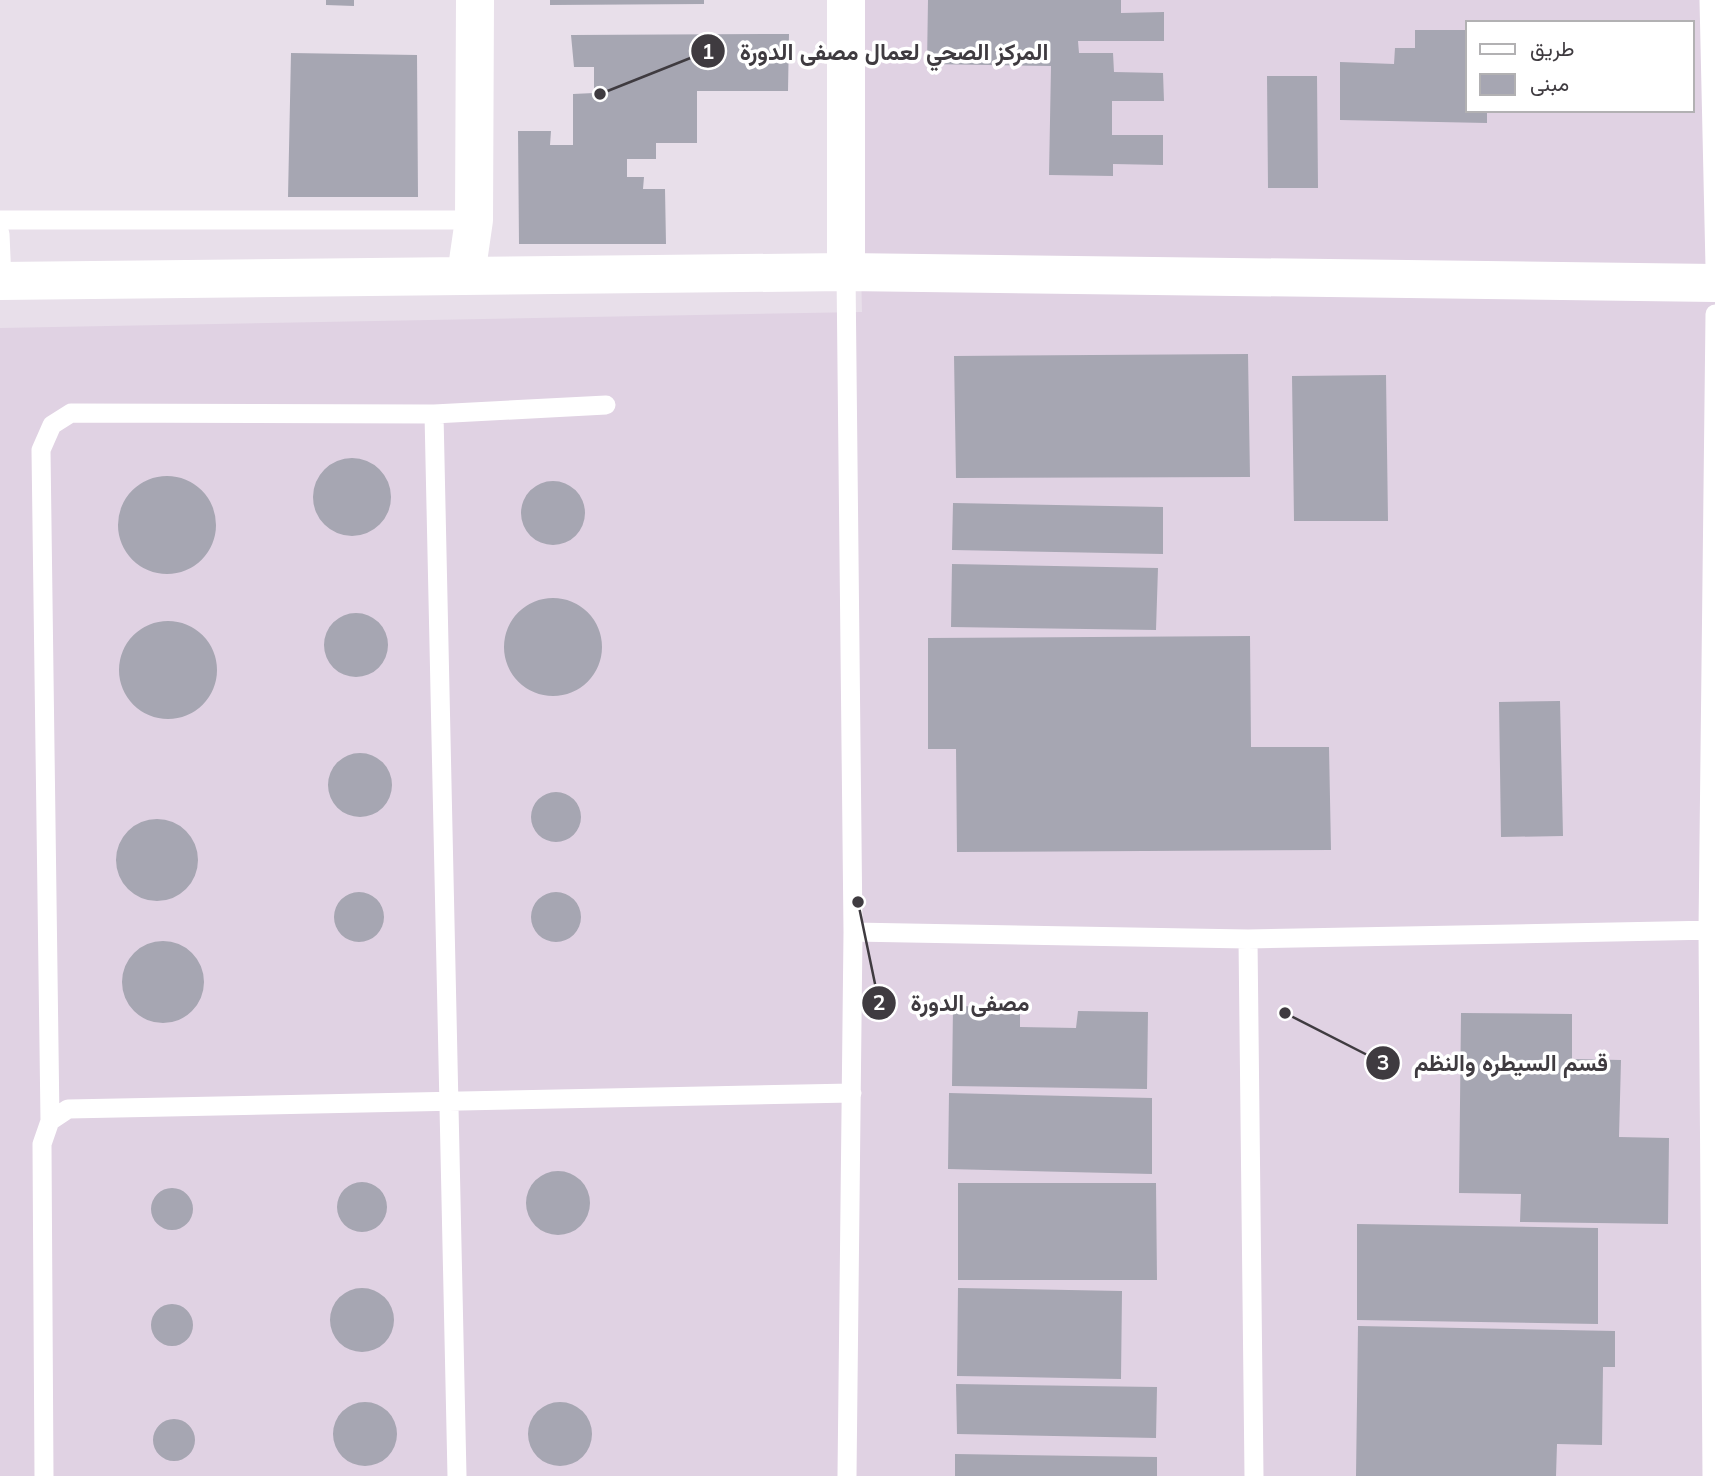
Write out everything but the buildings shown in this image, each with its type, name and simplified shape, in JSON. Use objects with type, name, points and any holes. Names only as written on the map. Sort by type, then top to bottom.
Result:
[{"type":"street","points":[[466,275],[474,220],[475,0]]},
{"type":"street","points":[[846,0],[846,272]]},
{"type":"street","points":[[1,281],[846,272],[1715,283]]},
{"type":"lane","points":[[1709,0],[1715,267]]},
{"type":"lane","points":[[0,220],[474,220]]},
{"type":"lane","points":[[0,234],[1,281]]},
{"type":"lane","points":[[846,272],[853,932],[847,1476]]},
{"type":"lane","points":[[1712,1476],[1715,314]]},
{"type":"lane","points":[[44,1476],[42,1144],[50,1121],[41,450],[51,425],[71,413],[434,414],[606,405]]},
{"type":"lane","points":[[434,414],[457,1476]]},
{"type":"lane","points":[[853,932],[1248,939],[1712,930]]},
{"type":"lane","points":[[1248,939],[1254,1476]]},
{"type":"lane","points":[[50,1121],[68,1109],[852,1093]]},
{"type":"shaded area","points":[[855,0],[1715,0],[1715,1476],[0,1476],[0,328],[862,312]]},
{"type":"place","name":"المركز الصحي لعمال مصفى الدورة","points":[[600,94]]},
{"type":"place","name":"مصفى الدورة","points":[[858,902]]},
{"type":"place","name":"قسم السيطره والنظم","points":[[1285,1013]]}]
